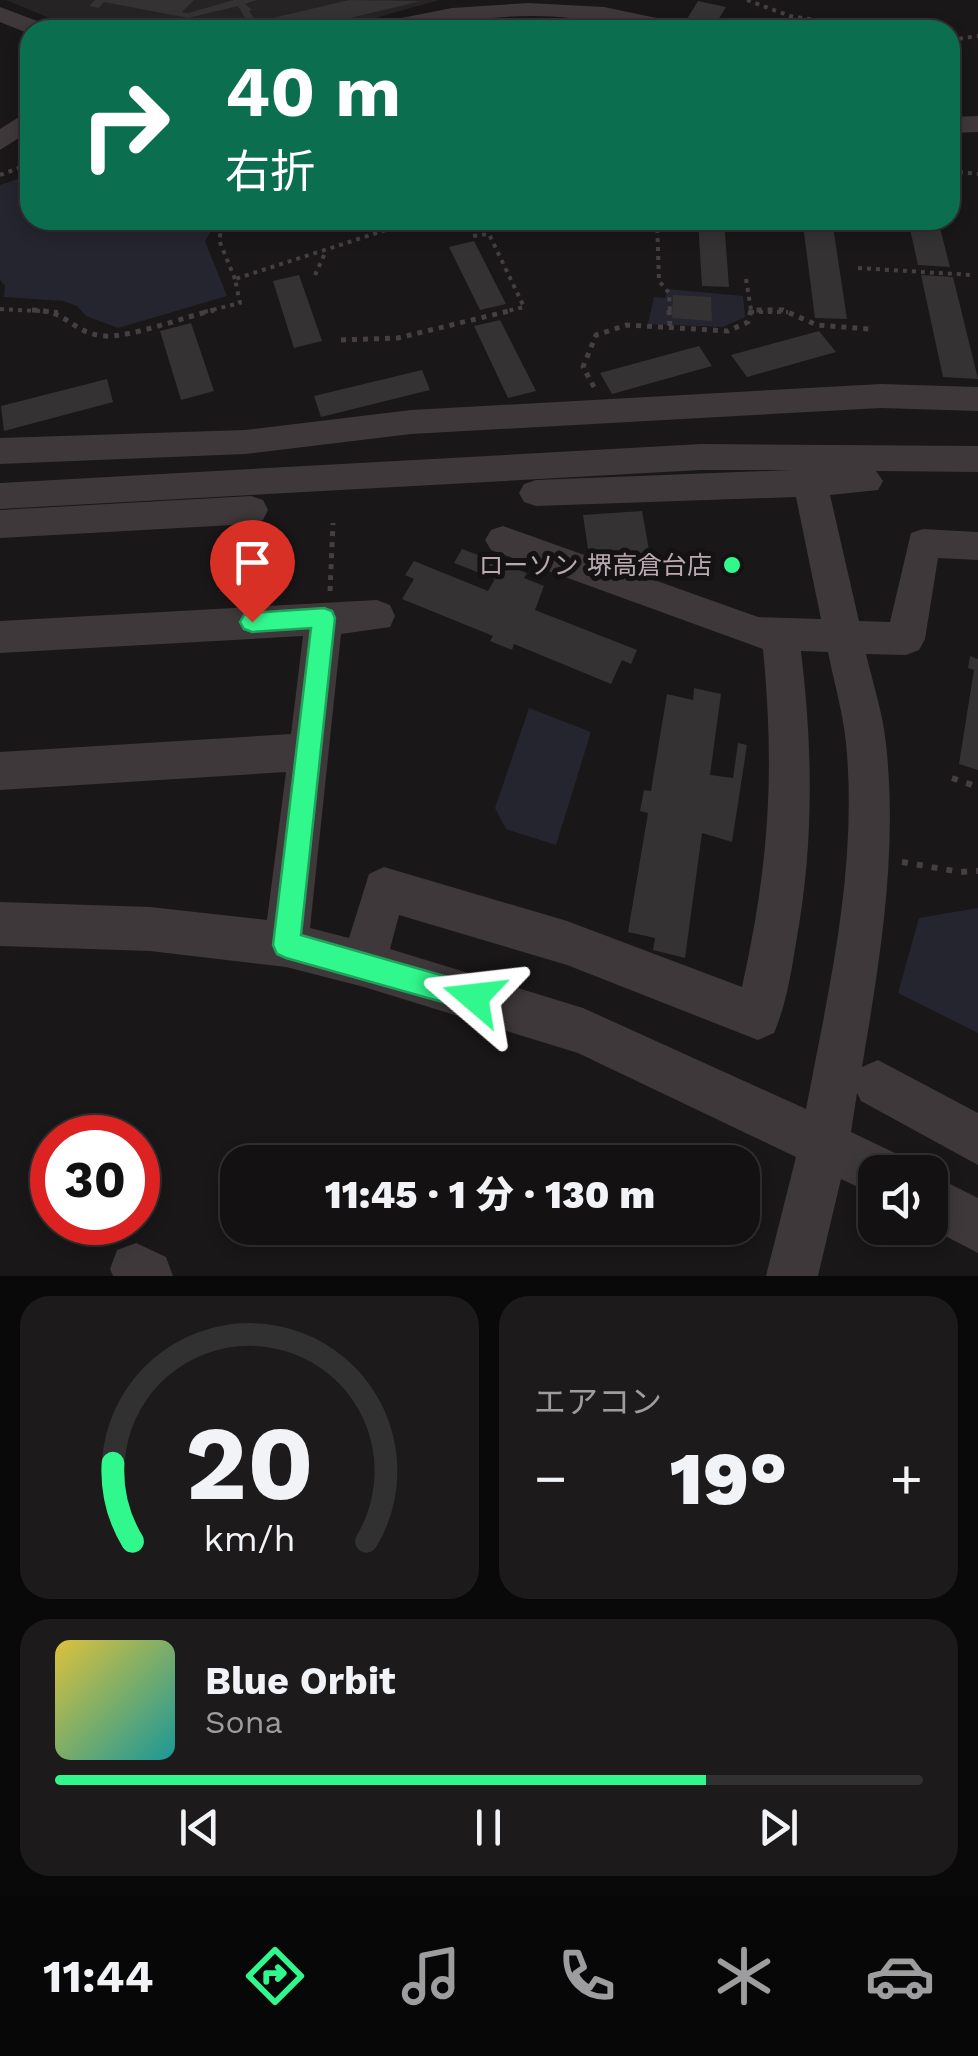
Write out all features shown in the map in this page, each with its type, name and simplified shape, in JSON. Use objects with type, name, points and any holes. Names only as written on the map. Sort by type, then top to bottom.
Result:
[{"type":"street","points":[[449,20],[484,6],[550,2],[600,7],[646,20]]},
{"type":"street","points":[[0,142],[20,126]]},
{"type":"street","points":[[0,451],[245,442],[411,422],[881,396],[978,400]]},
{"type":"street","points":[[792,1276],[824,1146],[863,926],[869,854],[866,742],[847,638],[794,403]]},
{"type":"street","points":[[0,496],[702,457],[978,484]]},
{"type":"street","points":[[0,524],[978,459]]},
{"type":"street","points":[[503,540],[758,634],[906,639],[924,543],[978,546]]},
{"type":"street","points":[[0,637],[377,616]]},
{"type":"street","points":[[286,945],[324,618]]},
{"type":"street","points":[[364,964],[384,889],[567,943],[758,1017],[779,924],[790,833],[792,762],[780,635]]},
{"type":"street","points":[[0,770],[308,752]]},
{"type":"street","points":[[0,924],[150,929],[286,945],[364,964],[583,1031],[858,1162]]},
{"type":"street","points":[[878,1084],[978,1140]]},
{"type":"street","points":[[948,1210],[978,1227]]},
{"type":"path","points":[[747,0],[788,15],[819,20]]},
{"type":"path","points":[[786,20],[788,15]]},
{"type":"path","points":[[0,309],[50,310],[60,313],[79,330],[107,337],[240,303],[236,279],[219,240],[221,230]]},
{"type":"path","points":[[236,279],[388,230]]},
{"type":"path","points":[[341,340],[398,338],[524,307],[489,234],[473,236],[470,230]]},
{"type":"path","points":[[657,230],[659,281],[669,294],[670,328]]},
{"type":"path","points":[[315,274],[326,251]]},
{"type":"path","points":[[858,268],[971,275]]},
{"type":"path","points":[[606,412],[584,367],[596,335],[627,325],[738,329],[748,322],[751,310],[746,279]]},
{"type":"path","points":[[751,310],[783,310],[817,325],[869,328]]},
{"type":"path","points":[[324,618],[329,603],[334,523]]},
{"type":"path","points":[[952,778],[978,787]]},
{"type":"path","points":[[893,861],[960,872],[978,871]]},
{"type":"shaded area","points":[[6,0],[439,0],[368,20],[54,20]]},
{"type":"shaded area","points":[[20,178],[20,230],[212,230],[205,241],[227,296],[118,328],[86,316],[77,306],[63,301],[4,297],[5,286],[0,280],[0,185]]},
{"type":"shaded area","points":[[668,289],[743,296],[745,317],[723,327],[648,324],[654,297],[665,298]]},
{"type":"shaded area","points":[[529,708],[591,732],[556,845],[506,829],[495,808]]},
{"type":"shaded area","points":[[978,908],[978,1033],[898,993],[919,918]]},
{"type":"building","points":[[95,0],[194,0],[182,12],[188,13],[234,0],[257,0],[245,4],[255,20],[246,20],[238,6],[188,18],[104,2],[99,8],[89,6]]},
{"type":"building","points":[[349,0],[421,1],[342,20],[264,20]]},
{"type":"building","points":[[698,1],[726,7],[718,20],[687,19]]},
{"type":"building","points":[[699,230],[725,230],[729,287],[702,286]]},
{"type":"building","points":[[804,230],[834,230],[847,319],[815,318]]},
{"type":"building","points":[[910,230],[941,230],[950,267],[918,265]]},
{"type":"building","points":[[474,241],[506,304],[480,310],[449,247]]},
{"type":"building","points":[[299,275],[322,341],[294,348],[273,281]]},
{"type":"building","points":[[921,275],[953,277],[978,379],[943,377]]},
{"type":"building","points":[[673,295],[711,297],[712,321],[672,318]]},
{"type":"building","points":[[500,320],[536,391],[508,398],[474,326]]},
{"type":"building","points":[[191,323],[214,391],[181,400],[160,331]]},
{"type":"building","points":[[819,331],[836,352],[747,377],[731,355]]},
{"type":"building","points":[[699,346],[712,366],[612,394],[600,373]]},
{"type":"building","points":[[422,370],[430,390],[321,417],[314,396]]},
{"type":"building","points":[[107,379],[113,402],[4,431],[1,406]]},
{"type":"building","points":[[642,511],[651,561],[604,562],[589,556],[583,515]]},
{"type":"building","points":[[462,549],[527,573],[524,578],[544,586],[535,610],[637,650],[631,664],[622,660],[611,684],[514,644],[512,650],[490,641],[493,636],[402,599],[414,579],[405,575],[414,561],[488,591],[495,579],[454,563]]},
{"type":"building","points":[[970,656],[978,659],[978,770],[959,764],[974,670],[968,668]]},
{"type":"building","points":[[694,688],[721,694],[710,775],[733,778],[738,743],[747,745],[732,842],[702,833],[685,958],[653,950],[655,938],[628,932],[648,813],[640,811],[644,790],[651,791],[667,694],[693,700]]},
{"type":"place","name":"ローソン 堺高倉台店","points":[[732,565]]},
{"type":"route","points":[[252,622],[324,618],[286,945],[474,997]]}]
